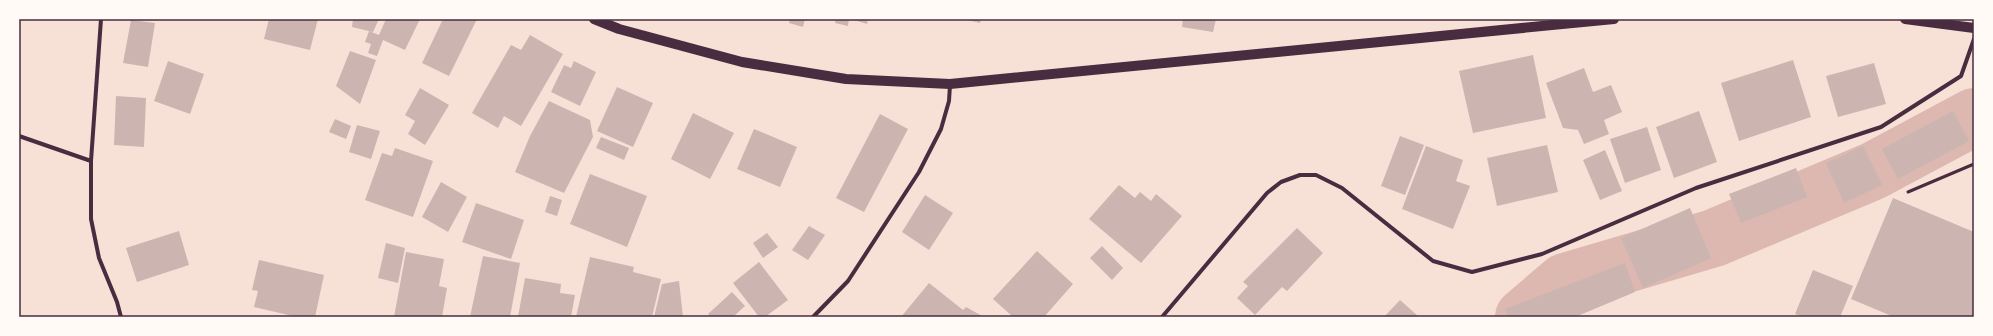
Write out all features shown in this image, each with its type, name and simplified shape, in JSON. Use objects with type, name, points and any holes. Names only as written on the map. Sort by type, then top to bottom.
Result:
[{"type":"main road","points":[[594,19],[619,28],[742,62],[846,79],[950,84],[1614,19]]},
{"type":"main road","points":[[1905,19],[1974,28]]},
{"type":"street","points":[[102,19],[91,161],[91,219],[99,258],[117,302],[121,317]]},
{"type":"street","points":[[1162,317],[1267,193],[1281,182],[1300,175],[1316,175],[1342,188],[1433,261],[1472,272],[1542,254],[1696,188],[1881,127],[1961,76],[1974,39]]},
{"type":"street","points":[[813,317],[848,281],[919,172],[941,129],[949,101],[950,84]]},
{"type":"street","points":[[19,136],[91,161]]},
{"type":"lane","points":[[1908,192],[1974,164]]},
{"type":"building","points":[[269,19],[318,19],[310,50],[264,39]]},
{"type":"building","points":[[353,19],[379,19],[373,32],[352,27]]},
{"type":"building","points":[[386,19],[420,19],[405,50],[383,40],[377,56],[368,53],[371,44],[365,42],[369,31],[379,35]]},
{"type":"building","points":[[443,19],[477,19],[449,76],[422,63]]},
{"type":"building","points":[[790,19],[805,19],[803,27],[789,23]]},
{"type":"building","points":[[836,19],[849,19],[848,26],[835,23]]},
{"type":"building","points":[[854,19],[868,19],[867,24]]},
{"type":"building","points":[[963,19],[981,19],[980,23]]},
{"type":"building","points":[[1183,19],[1216,19],[1213,32],[1182,27]]},
{"type":"building","points":[[131,20],[155,23],[148,67],[123,63]]},
{"type":"building","points":[[530,35],[563,54],[521,126],[504,116],[498,128],[472,113],[511,45],[521,50]]},
{"type":"building","points":[[350,51],[376,60],[360,104],[336,86]]},
{"type":"building","points":[[1533,55],[1546,118],[1473,133],[1459,71]]},
{"type":"building","points":[[1793,60],[1811,117],[1739,141],[1721,83]]},
{"type":"building","points":[[168,61],[204,74],[190,114],[154,101]]},
{"type":"building","points":[[574,61],[596,72],[580,106],[551,92],[564,65],[571,68]]},
{"type":"building","points":[[1874,63],[1886,104],[1838,117],[1826,76]]},
{"type":"building","points":[[1584,68],[1593,92],[1611,85],[1622,112],[1604,120],[1609,134],[1584,144],[1578,130],[1563,128],[1546,83]]},
{"type":"building","points":[[617,87],[653,103],[633,147],[597,131]]},
{"type":"building","points":[[420,88],[449,105],[425,145],[408,134],[415,121],[405,115]]},
{"type":"building","points":[[116,96],[146,98],[144,147],[114,145]]},
{"type":"building","points":[[549,101],[590,120],[593,137],[564,193],[515,172],[530,136]]},
{"type":"building","points":[[1699,111],[1717,162],[1674,178],[1656,127]]},
{"type":"building","points":[[1953,111],[1969,141],[1898,179],[1882,149]]},
{"type":"building","points":[[693,113],[734,133],[710,179],[671,159]]},
{"type":"building","points":[[880,114],[908,129],[864,212],[836,198]]},
{"type":"building","points":[[335,119],[351,126],[346,139],[329,132]]},
{"type":"building","points":[[357,125],[380,131],[371,159],[349,152]]},
{"type":"building","points":[[1647,127],[1661,170],[1625,183],[1610,139]]},
{"type":"building","points":[[754,129],[797,147],[780,187],[737,169]]},
{"type":"building","points":[[1400,136],[1424,145],[1405,195],[1381,186]]},
{"type":"building","points":[[601,137],[629,148],[624,160],[596,148]]},
{"type":"building","points":[[1547,145],[1558,192],[1497,206],[1487,158]]},
{"type":"building","points":[[1426,146],[1463,160],[1456,181],[1470,186],[1453,229],[1402,209]]},
{"type":"building","points":[[1863,146],[1882,185],[1844,203],[1826,163]]},
{"type":"building","points":[[395,148],[433,161],[413,217],[365,200],[382,153],[392,156]]},
{"type":"building","points":[[1605,150],[1622,191],[1600,200],[1583,160]]},
{"type":"building","points":[[1796,168],[1807,197],[1741,223],[1729,194]]},
{"type":"building","points":[[590,174],[647,196],[627,247],[570,224]]},
{"type":"building","points":[[441,182],[467,197],[448,232],[422,217]]},
{"type":"building","points":[[1119,185],[1135,198],[1140,192],[1151,201],[1156,194],[1182,216],[1141,263],[1089,219]]},
{"type":"building","points":[[925,195],[953,213],[929,250],[902,232]]},
{"type":"building","points":[[550,196],[562,200],[557,216],[545,212]]},
{"type":"building","points":[[1893,198],[1974,232],[1974,317],[1894,317],[1851,299]]},
{"type":"building","points":[[476,203],[524,220],[511,259],[462,242]]},
{"type":"building","points":[[1690,208],[1711,258],[1643,288],[1621,238]]},
{"type":"building","points":[[809,226],[825,235],[808,260],[792,250]]},
{"type":"building","points":[[1297,228],[1323,253],[1287,291],[1282,287],[1255,315],[1237,298],[1248,286],[1243,282]]},
{"type":"building","points":[[179,231],[189,265],[137,282],[126,248]]},
{"type":"building","points":[[767,233],[778,247],[763,258],[753,243]]},
{"type":"building","points":[[386,243],[405,248],[398,283],[378,278]]},
{"type":"building","points":[[1102,246],[1123,268],[1112,280],[1090,258]]},
{"type":"building","points":[[1037,251],[1073,284],[1044,317],[1013,317],[993,299]]},
{"type":"building","points":[[406,252],[444,259],[439,286],[447,288],[442,317],[394,317]]},
{"type":"building","points":[[483,256],[520,263],[510,317],[470,317]]},
{"type":"building","points":[[590,257],[634,267],[633,272],[661,279],[652,317],[576,317]]},
{"type":"building","points":[[259,260],[324,275],[315,317],[297,317],[254,307],[258,291],[252,290]]},
{"type":"building","points":[[759,262],[788,300],[765,317],[759,317],[733,283]]},
{"type":"building","points":[[1625,263],[1635,292],[1575,317],[1509,317],[1505,309]]},
{"type":"building","points":[[1813,270],[1853,286],[1840,317],[1803,317],[1795,314]]},
{"type":"building","points":[[525,278],[561,284],[560,293],[575,295],[571,317],[518,317]]},
{"type":"building","points":[[679,281],[683,317],[654,317],[662,284]]},
{"type":"building","points":[[929,283],[963,310],[966,307],[984,317],[901,317]]},
{"type":"building","points":[[732,292],[745,306],[733,317],[711,317],[708,314]]},
{"type":"building","points":[[1400,300],[1419,317],[1384,317]]},
{"type":"waterway","points":[[1524,317],[1565,282],[1714,238],[1873,171],[1974,117]]}]
